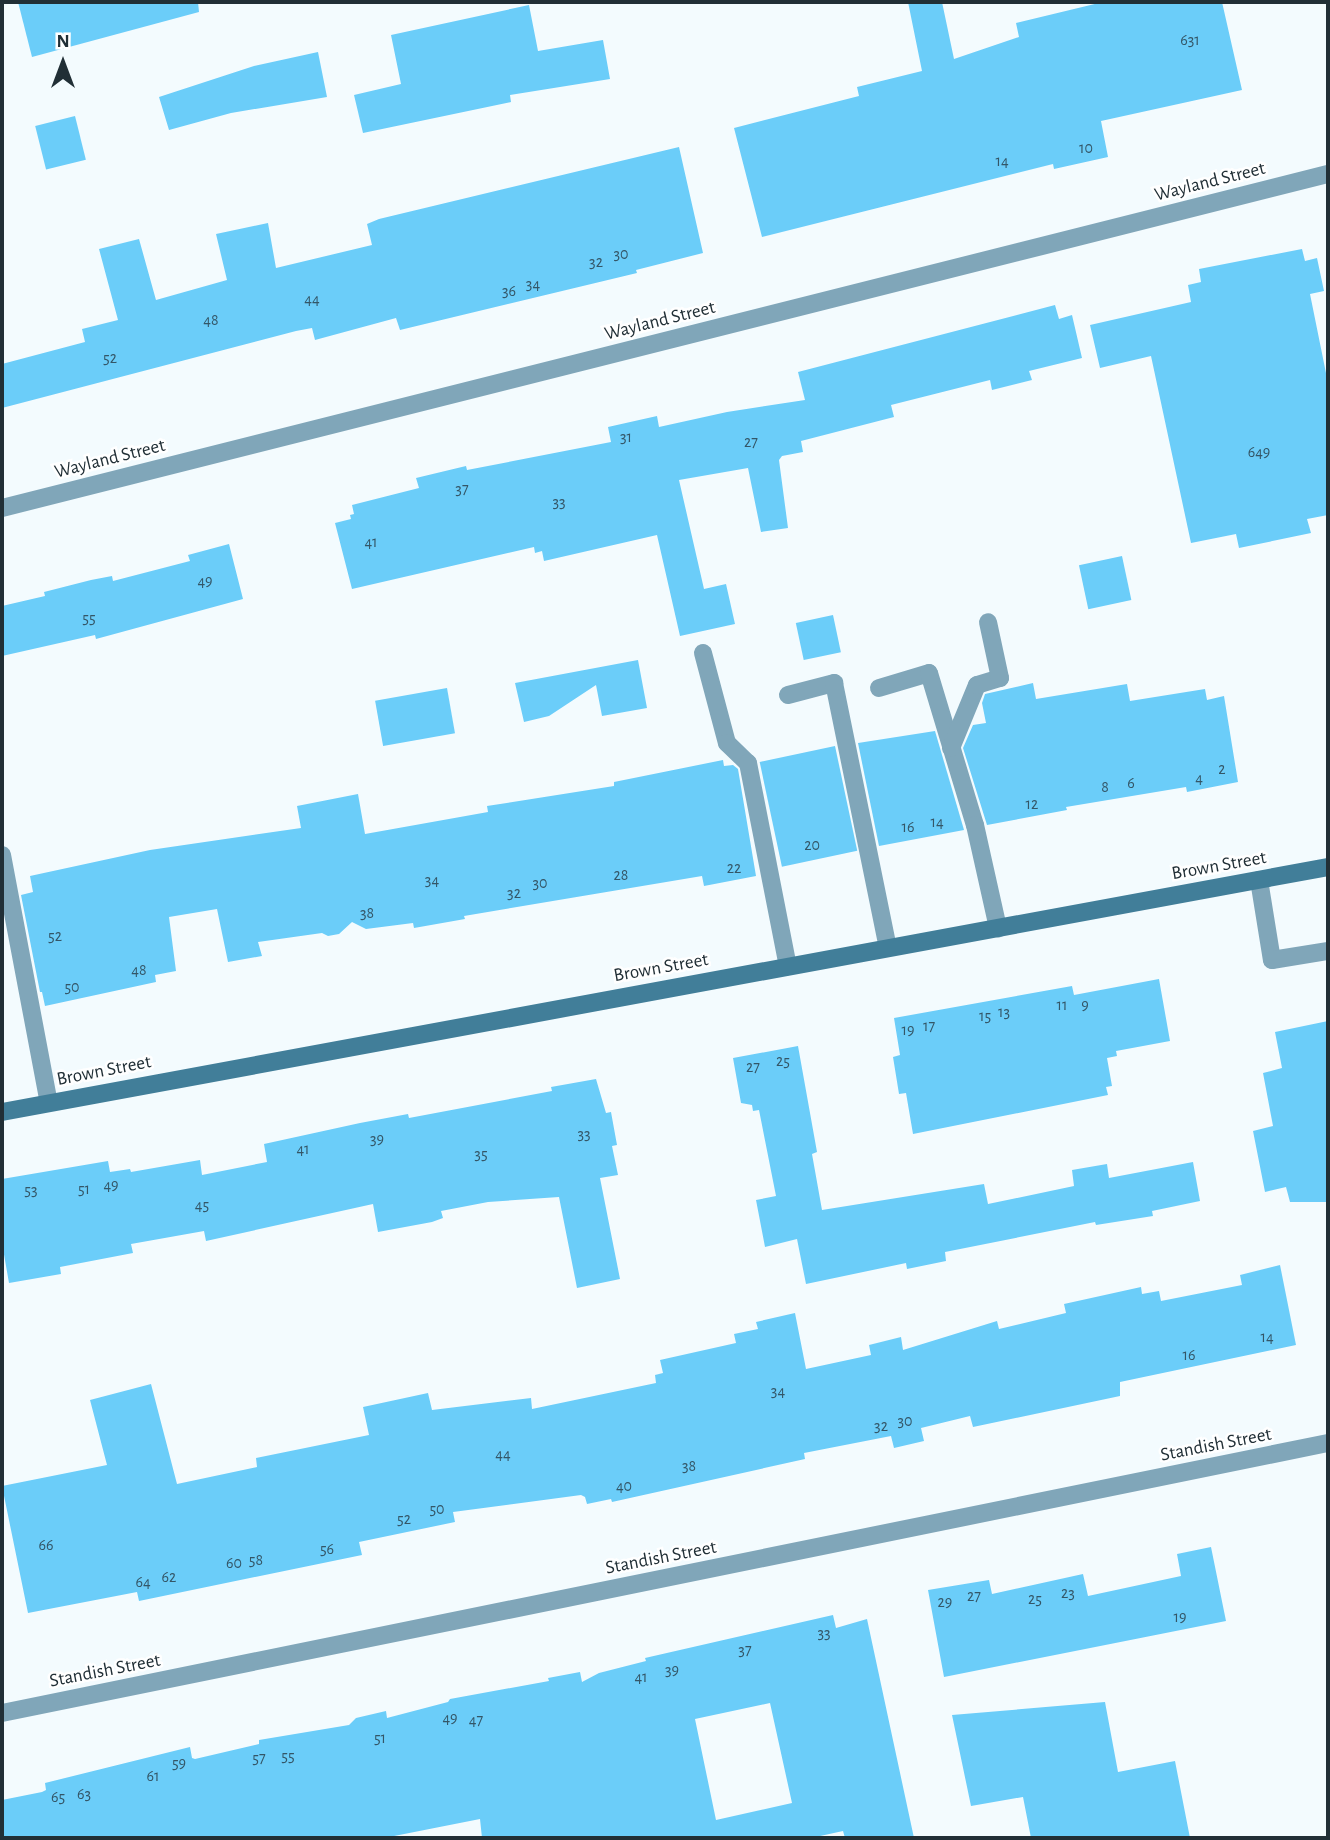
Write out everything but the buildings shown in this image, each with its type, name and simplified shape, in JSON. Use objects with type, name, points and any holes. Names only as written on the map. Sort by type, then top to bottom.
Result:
[{"type":"main road","name":"Brown Street","points":[[2,1112],[1328,867]]},
{"type":"street","name":"Wayland Street","points":[[2,508],[1328,174]]},
{"type":"street","points":[[951,748],[977,685],[1000,678],[988,622]]},
{"type":"street","points":[[703,653],[727,743],[748,763],[789,966]]},
{"type":"street","points":[[879,688],[929,673],[975,825],[998,928]]},
{"type":"street","points":[[789,695],[834,683],[888,948]]},
{"type":"street","points":[[2,855],[49,1103]]},
{"type":"street","points":[[1259,880],[1272,960],[1328,951]]},
{"type":"street","name":"Standish Street","points":[[2,1713],[1328,1443]]}]
